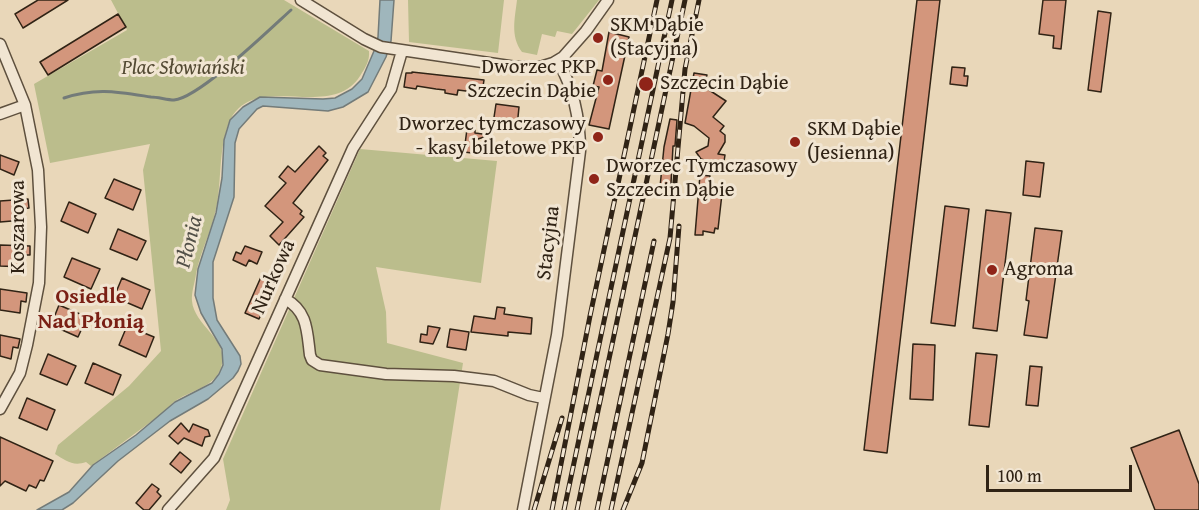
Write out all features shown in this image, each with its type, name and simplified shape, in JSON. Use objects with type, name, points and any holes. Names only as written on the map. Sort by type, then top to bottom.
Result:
[{"type":"street","points":[[301,0],[372,44],[397,51],[526,68],[540,67],[558,61],[586,32],[608,0]]},
{"type":"street","name":"Koszarowa","points":[[0,44],[25,105],[40,185],[39,283],[33,319],[20,373],[0,409]]},
{"type":"street","name":"Nurkowa","points":[[168,510],[214,458],[353,148],[391,89],[397,51]]},
{"type":"street","name":"Stacyjna","points":[[523,510],[558,325],[579,151],[580,131],[577,109],[558,61]]},
{"type":"street","points":[[0,114],[25,105]]},
{"type":"street","points":[[285,299],[300,309],[310,355],[312,360],[320,365],[386,374],[454,376],[494,381],[523,393],[543,398]]},
{"type":"green space","name":"Plac Słowiański","points":[[111,0],[284,0],[369,51],[369,55],[360,76],[346,89],[329,96],[270,97],[252,100],[237,110],[224,138],[215,213],[198,266],[192,295],[194,310],[216,339],[223,355],[219,372],[209,383],[174,402],[164,412],[91,466],[86,462],[77,464],[69,462],[55,454],[58,445],[129,386],[161,351],[143,170],[150,144],[50,163],[34,84],[127,30]]},
{"type":"green space","points":[[408,0],[504,0],[498,53],[409,42]]},
{"type":"green space","points":[[517,0],[599,0],[572,34],[557,31],[555,37],[542,34],[537,55],[522,52],[518,46],[514,27]]},
{"type":"green space","points":[[360,149],[497,161],[481,283],[376,267],[386,312],[387,343],[463,363],[440,510],[226,510],[230,500],[223,459]]},
{"type":"water","points":[[380,0],[394,0],[391,41],[386,57],[368,92],[343,107],[328,111],[263,106],[257,109],[239,129],[235,143],[234,197],[213,262],[213,298],[217,320],[240,356],[241,364],[238,371],[208,399],[170,421],[118,461],[73,503],[62,510],[37,510],[69,492],[93,465],[136,435],[175,402],[212,383],[219,374],[223,365],[222,349],[201,313],[195,295],[198,269],[216,213],[222,178],[224,140],[230,120],[243,107],[260,97],[335,98],[352,89],[362,79],[374,51],[378,37]]},
{"type":"building","points":[[38,0],[68,0],[23,28],[15,14]]},
{"type":"building","points":[[917,0],[940,0],[887,453],[864,450]]},
{"type":"building","points":[[1043,0],[1066,0],[1061,49],[1053,48],[1054,36],[1039,34]]},
{"type":"building","points":[[1098,11],[1111,13],[1101,92],[1088,90]]},
{"type":"building","points":[[118,14],[126,27],[48,75],[40,62]]},
{"type":"building","name":"Dworzec PKP Szczecin Dąbie","points":[[609,32],[629,37],[609,129],[589,125],[599,87],[593,86],[597,70],[602,71]]},
{"type":"building","points":[[952,67],[965,68],[964,76],[968,76],[967,86],[950,84]]},
{"type":"building","points":[[406,73],[484,80],[482,93],[458,90],[457,95],[445,93],[445,90],[417,86],[416,89],[404,87]]},
{"type":"building","points":[[694,73],[707,75],[704,84],[707,85],[706,88],[726,101],[713,117],[724,126],[720,131],[725,135],[725,142],[718,154],[725,155],[723,168],[710,166],[711,162],[701,159],[696,152],[708,146],[709,138],[694,126],[685,123]]},
{"type":"building","points":[[496,104],[519,107],[517,127],[505,130],[500,125],[493,124]]},
{"type":"building","points":[[670,119],[677,120],[671,183],[660,187],[664,147]]},
{"type":"building","points":[[467,129],[475,130],[475,133],[490,135],[472,141],[474,141],[472,153],[464,152]]},
{"type":"building","points":[[319,146],[326,153],[323,156],[328,160],[293,203],[302,211],[300,214],[304,217],[279,245],[270,236],[283,222],[265,206],[286,183],[279,177],[288,166],[295,172]]},
{"type":"building","points":[[0,155],[19,162],[14,175],[0,169]]},
{"type":"building","points":[[1026,161],[1044,163],[1040,197],[1023,195]]},
{"type":"building","points":[[700,175],[710,176],[709,185],[723,185],[718,229],[715,228],[714,233],[703,231],[703,235],[695,235]]},
{"type":"building","points":[[114,179],[141,190],[133,210],[105,198]]},
{"type":"building","points":[[28,199],[29,208],[23,209],[24,220],[0,222],[0,201]]},
{"type":"building","points":[[69,202],[96,214],[88,233],[61,221]]},
{"type":"building","points":[[945,206],[969,209],[955,326],[931,323]]},
{"type":"building","name":"Agroma","points":[[986,210],[1011,213],[997,331],[973,328]]},
{"type":"building","points":[[1035,228],[1062,231],[1047,338],[1024,335]]},
{"type":"building","points":[[118,229],[146,241],[137,260],[110,249]]},
{"type":"building","points":[[0,245],[30,246],[30,255],[24,255],[24,267],[0,266]]},
{"type":"building","points":[[245,246],[262,252],[257,264],[249,260],[246,266],[233,260],[236,252],[241,254]]},
{"type":"building","points":[[72,258],[100,269],[91,289],[64,277]]},
{"type":"building","points":[[261,277],[275,283],[259,319],[245,313]]},
{"type":"building","points":[[122,278],[150,290],[142,309],[114,297]]},
{"type":"building","points":[[0,289],[27,293],[26,302],[21,301],[20,313],[0,310]]},
{"type":"building","points":[[59,305],[87,317],[78,337],[51,325]]},
{"type":"building","points":[[497,307],[505,308],[504,314],[532,318],[531,334],[508,332],[508,336],[471,332],[474,316],[495,319]]},
{"type":"building","points":[[127,326],[154,337],[146,357],[119,345]]},
{"type":"building","points":[[428,326],[440,328],[433,344],[420,342],[421,334],[427,335]]},
{"type":"building","points":[[450,329],[469,332],[466,350],[447,347]]},
{"type":"building","points":[[0,335],[20,339],[18,348],[13,347],[11,359],[0,356]]},
{"type":"building","points":[[913,344],[935,345],[933,400],[910,399]]},
{"type":"building","points":[[976,353],[997,355],[989,427],[969,425]]},
{"type":"building","points":[[48,354],[76,366],[67,385],[40,374]]},
{"type":"building","points":[[93,363],[121,375],[113,395],[85,383]]},
{"type":"building","points":[[1030,366],[1042,367],[1038,406],[1026,405]]},
{"type":"building","points":[[27,398],[55,410],[47,430],[19,418]]},
{"type":"building","points":[[181,423],[189,432],[193,424],[208,430],[210,436],[205,437],[202,446],[184,438],[178,444],[169,436]]},
{"type":"building","points":[[1179,430],[1199,484],[1199,510],[1155,510],[1131,448]]},
{"type":"building","points":[[0,437],[53,461],[44,481],[40,480],[36,488],[29,485],[26,491],[5,481],[0,486]]},
{"type":"building","points":[[180,452],[191,461],[181,473],[170,464]]},
{"type":"building","points":[[152,484],[159,489],[157,492],[161,496],[149,510],[144,510],[136,503]]},
{"type":"waterway","points":[[64,98],[87,92],[118,92],[171,100],[185,96],[216,76],[291,10]]},
{"type":"railway","points":[[552,510],[590,316],[657,0]]},
{"type":"railway","points":[[564,510],[672,0]]},
{"type":"railway","points":[[577,510],[685,0]]},
{"type":"railway","points":[[611,510],[670,238],[685,69],[699,0]]},
{"type":"railway","points":[[623,510],[642,463],[668,334],[679,226]]},
{"type":"railway","points":[[597,510],[654,241]]},
{"type":"railway","points":[[534,510],[562,418]]},
{"type":"place","name":"SKM Dąbie (Stacyjna)","points":[[598,38]]},
{"type":"place","name":"Dworzec PKP Szczecin Dąbie","points":[[608,80]]},
{"type":"place","name":"Szczecin Dąbie","points":[[646,84]]},
{"type":"place","name":"Dworzec tymczasowy - kasy biletowe PKP","points":[[598,137]]},
{"type":"place","name":"SKM Dąbie (Jesienna)","points":[[795,142]]},
{"type":"place","name":"Dworzec Tymczasowy Szczecin Dąbie","points":[[594,179]]},
{"type":"place","name":"Agroma","points":[[992,270]]},
{"type":"district","name":"Osiedle Nad Płonią","points":[[91,310]]},
{"type":"water label","name":"Płonia","points":[[190,242]]}]
